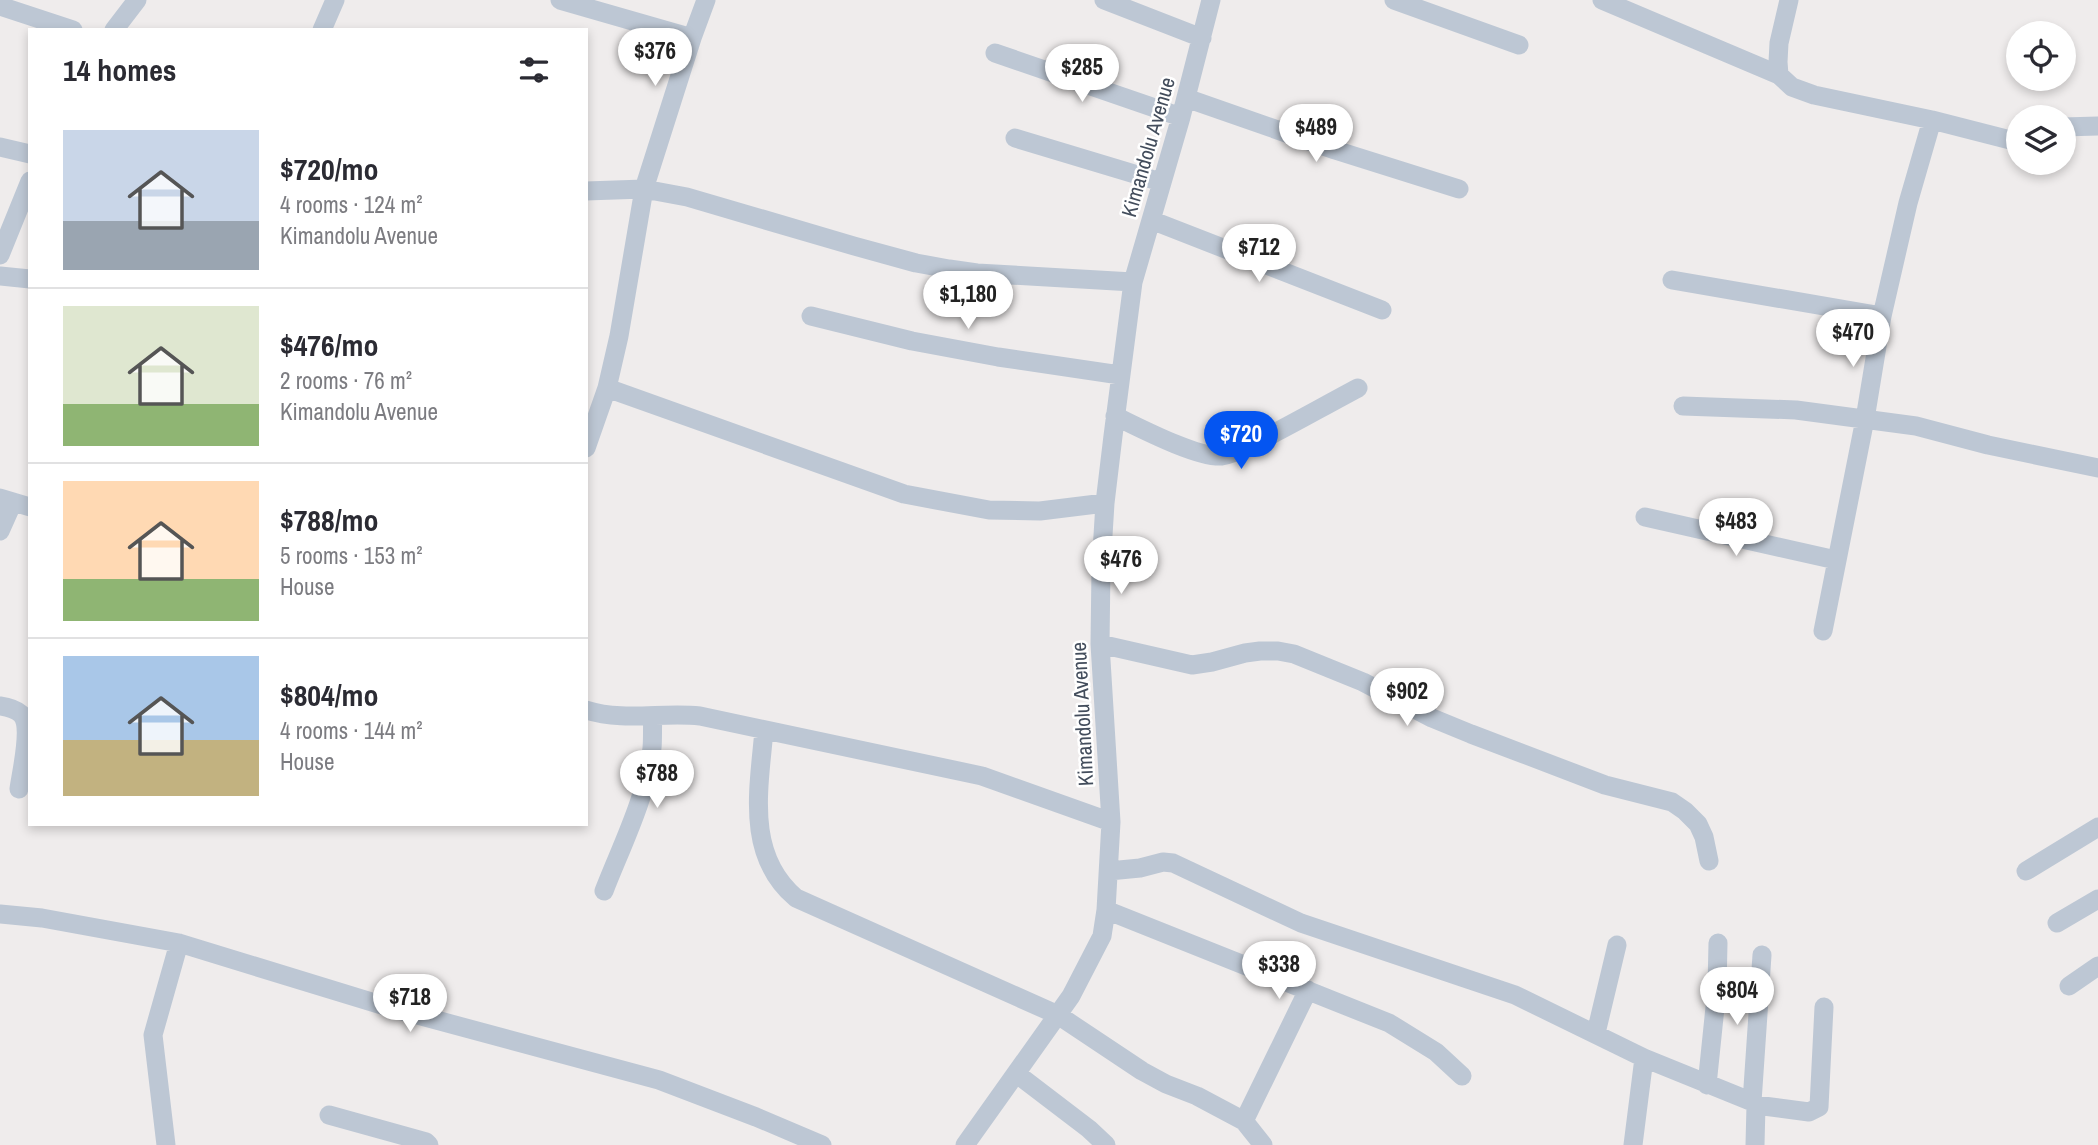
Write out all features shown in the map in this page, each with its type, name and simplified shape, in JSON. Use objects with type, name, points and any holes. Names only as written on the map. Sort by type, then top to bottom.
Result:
[{"type":"street","points":[[122,27],[137,0]]},
{"type":"street","points":[[323,28],[335,0]]},
{"type":"street","points":[[560,0],[692,38]]},
{"type":"street","points":[[588,441],[607,388],[630,280],[644,189],[706,0]]},
{"type":"street","points":[[1104,0],[1202,38]]},
{"type":"street","name":"Kimandolu Avenue","points":[[965,1145],[1071,996],[1102,936],[1111,822],[1100,645],[1105,503],[1115,416],[1133,282],[1184,107],[1211,0]]},
{"type":"street","points":[[1394,0],[1519,46]]},
{"type":"street","points":[[1602,0],[1779,75],[1792,87],[2006,139]]},
{"type":"street","points":[[1779,75],[1779,43],[1789,0]]},
{"type":"street","points":[[0,6],[67,28]]},
{"type":"street","points":[[995,53],[1459,189]]},
{"type":"street","points":[[1823,631],[1865,419],[1882,316],[1908,203],[1932,120]]},
{"type":"street","points":[[2076,127],[2098,126]]},
{"type":"street","points":[[1015,138],[1161,182]]},
{"type":"street","points":[[0,147],[28,154]]},
{"type":"street","points":[[0,255],[28,186]]},
{"type":"street","points":[[588,191],[644,189],[687,197],[854,246],[938,267],[977,273],[1133,282]]},
{"type":"street","points":[[1151,220],[1382,310]]},
{"type":"street","points":[[0,276],[28,279]]},
{"type":"street","points":[[1672,280],[1882,316]]},
{"type":"street","points":[[811,316],[912,341],[1120,375]]},
{"type":"street","points":[[607,388],[904,494],[989,510],[1040,511],[1105,503]]},
{"type":"street","points":[[1115,416],[1160,438],[1209,455],[1221,456],[1236,452],[1278,432],[1358,388]]},
{"type":"street","points":[[1683,406],[1796,410],[1916,426],[2098,468]]},
{"type":"street","points":[[0,531],[14,502]]},
{"type":"street","points":[[1645,517],[1836,560]]},
{"type":"street","points":[[1100,645],[1192,664],[1260,651],[1294,654],[1363,682],[1432,718],[1471,734],[1605,785],[1672,802],[1698,824],[1709,861]]},
{"type":"street","points":[[0,706],[21,714],[27,729],[19,789]]},
{"type":"street","points":[[588,710],[620,717],[676,713],[700,716],[982,776],[1111,822]]},
{"type":"street","points":[[604,891],[645,782],[652,750],[653,716]]},
{"type":"street","points":[[764,730],[758,801],[761,835],[766,859],[783,887],[796,898],[1058,1015],[1142,1071],[1244,1121],[1263,1145]]},
{"type":"street","points":[[2026,871],[2098,827]]},
{"type":"street","points":[[1109,871],[1140,868],[1163,862],[1187,868],[1301,923],[1515,995],[1644,1058],[1754,1104],[1809,1112],[1819,1107],[1824,1007]]},
{"type":"street","points":[[2057,923],[2098,899]]},
{"type":"street","points":[[1106,911],[1389,1023],[1436,1052],[1462,1076]]},
{"type":"street","points":[[0,914],[179,943],[388,1007],[659,1080],[757,1116],[822,1145]]},
{"type":"street","points":[[166,1145],[153,1035],[179,943]]},
{"type":"street","points":[[1707,1085],[1717,988],[1718,943]]},
{"type":"street","points":[[1596,1033],[1617,945]]},
{"type":"street","points":[[1755,1145],[1754,1104],[1762,955]]},
{"type":"street","points":[[2069,986],[2098,966]]},
{"type":"street","points":[[1244,1121],[1308,990]]},
{"type":"street","points":[[1633,1145],[1644,1058]]},
{"type":"street","points":[[1017,1074],[1106,1145]]},
{"type":"street","points":[[329,1115],[429,1145]]}]
